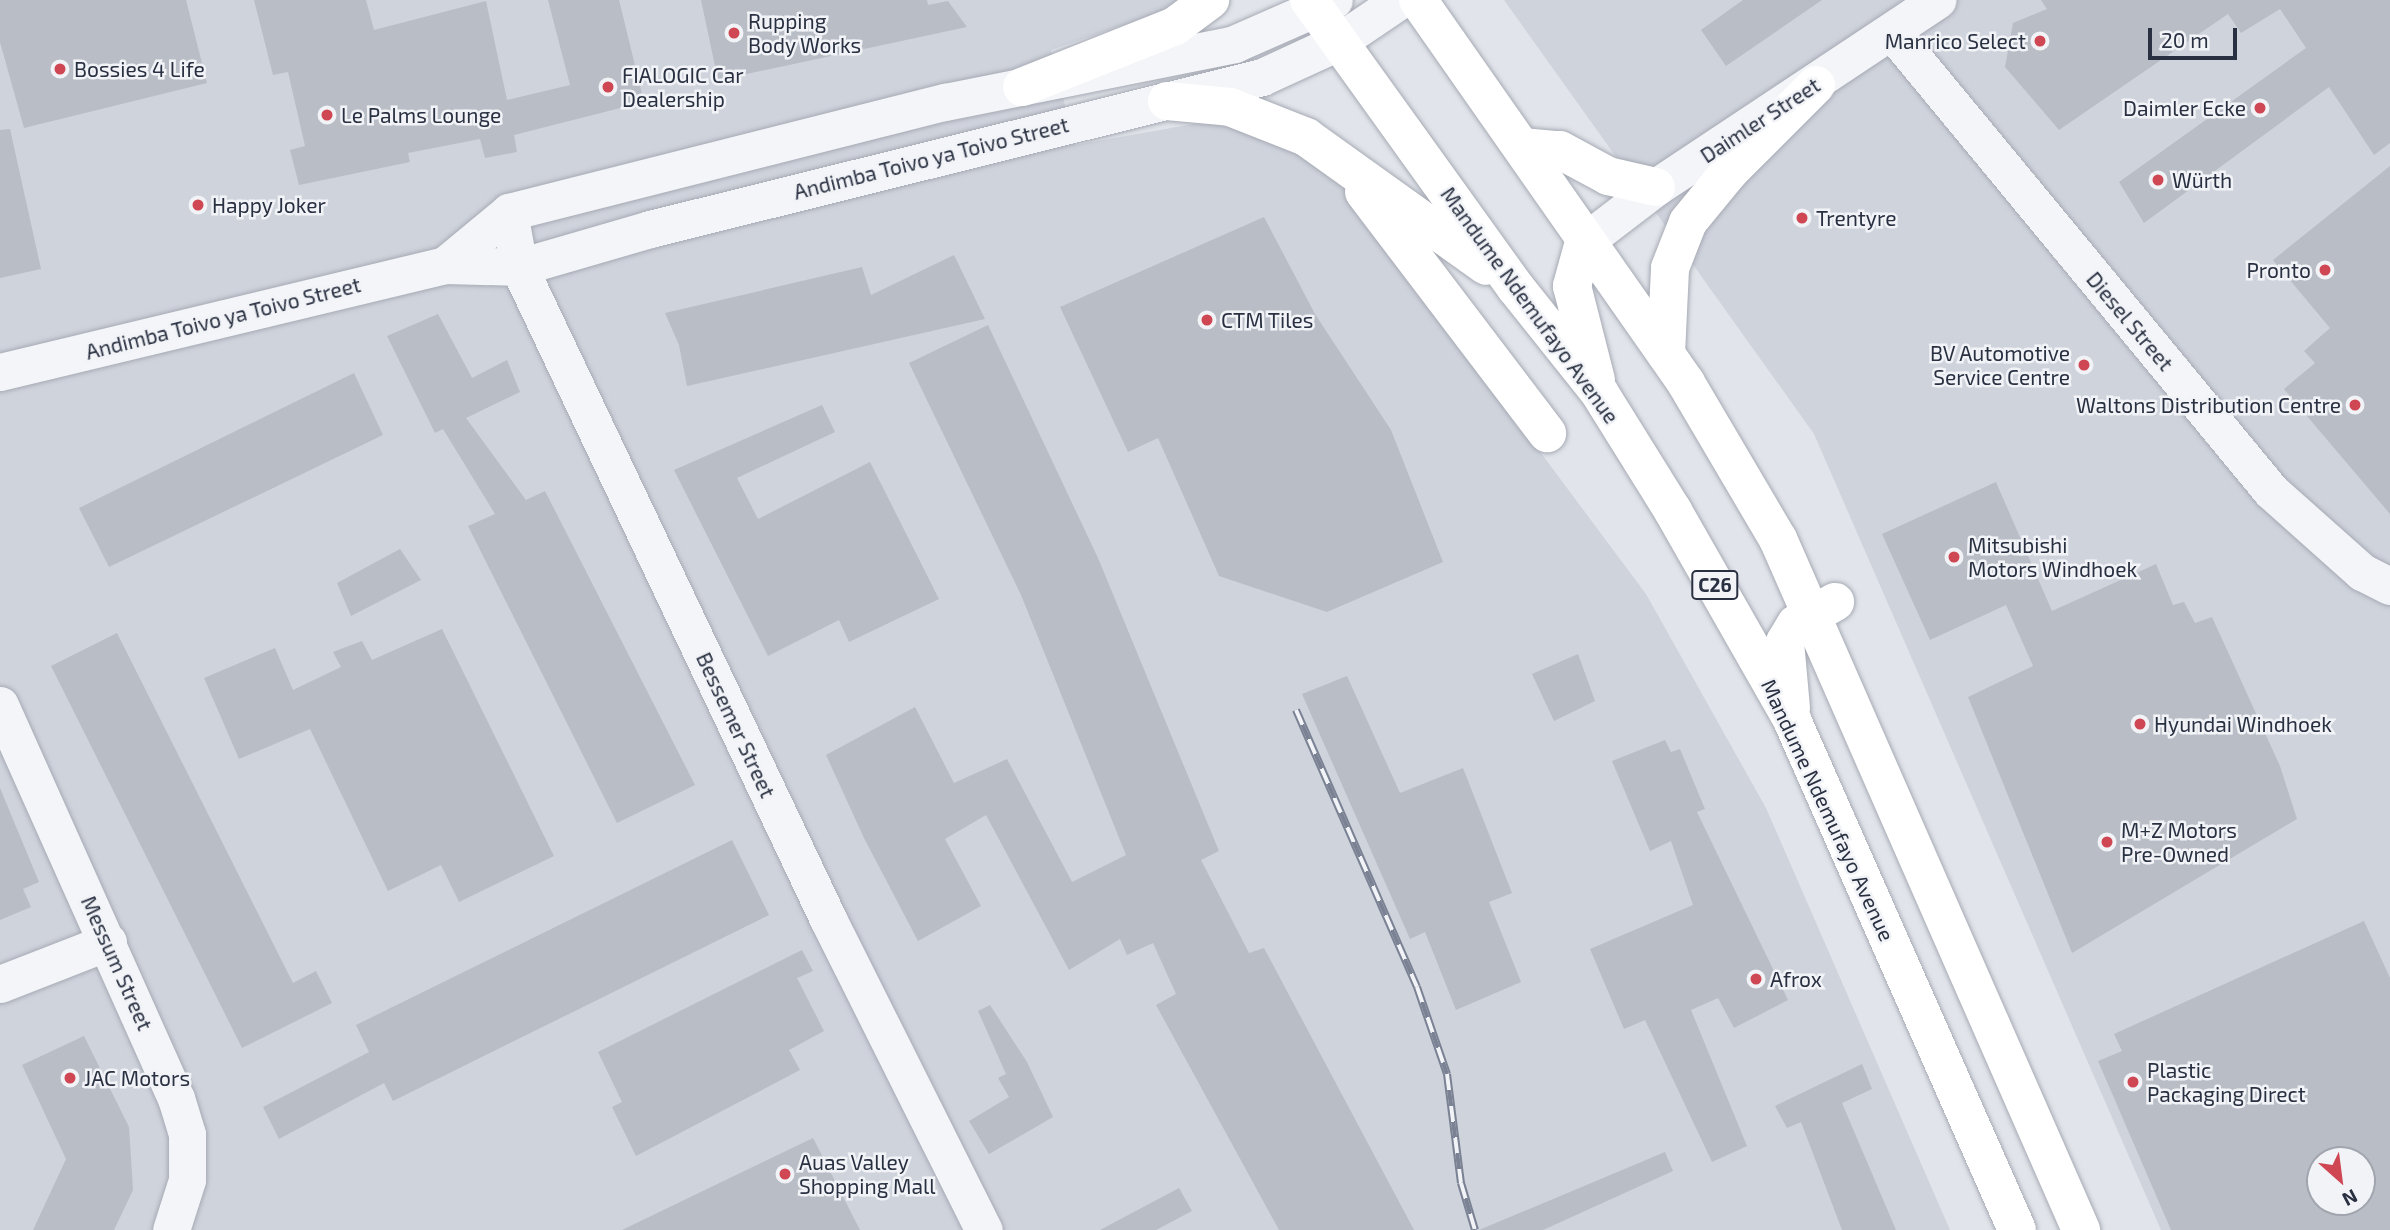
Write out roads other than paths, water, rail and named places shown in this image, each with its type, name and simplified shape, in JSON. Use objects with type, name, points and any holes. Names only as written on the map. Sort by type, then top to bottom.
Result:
[{"type":"main road","points":[[1022,87],[1175,26],[1210,0]]},
{"type":"main road","points":[[1418,0],[1522,147],[1584,242],[1667,354],[1825,606],[2081,1230]]},
{"type":"main road","name":"Mandume Ndemufayo Avenue","points":[[1320,4],[1338,43],[1516,288],[1599,393],[1791,720],[2017,1230]]},
{"type":"main road","points":[[1667,354],[1670,268],[1688,222],[1729,172],[1816,85]]},
{"type":"main road","points":[[1167,101],[1230,107],[1273,121],[1338,158],[1516,288]]},
{"type":"main road","points":[[1522,147],[1560,150],[1608,176],[1656,187]]},
{"type":"main road","points":[[1338,158],[1547,433]]},
{"type":"main road","points":[[1584,242],[1572,286],[1599,393]]},
{"type":"main road","points":[[1791,720],[1785,642],[1796,624],[1825,606]]},
{"type":"street","name":"Andimba Toivo ya Toivo Street","points":[[0,372],[446,265],[519,267],[650,229],[1262,77],[1338,43],[1400,0]]},
{"type":"street","name":"Daimler Street","points":[[1584,242],[1656,187],[1816,85],[1937,0]]},
{"type":"street","name":"Andimba Toivo ya Toivo Street","points":[[446,265],[509,212],[1022,87],[1234,44],[1320,4]]},
{"type":"street","name":"Diesel Street","points":[[1892,32],[2271,491],[2362,572],[2390,586]]},
{"type":"street","name":"Bessemer Street","points":[[509,212],[519,267],[828,919],[984,1230]]},
{"type":"street","name":"Messum Street","points":[[0,705],[108,942],[187,1134],[187,1180],[171,1230]]},
{"type":"street","points":[[0,984],[108,942]]},
{"type":"railway","points":[[1296,710],[1417,987],[1447,1074],[1461,1183],[1475,1230]]},
{"type":"place","name":"Rupping Body Works","points":[[734,33]]},
{"type":"place","name":"Manrico Select","points":[[2040,41]]},
{"type":"place","name":"Bossies 4 Life","points":[[60,69]]},
{"type":"place","name":"FIALOGIC Car Dealership","points":[[608,87]]},
{"type":"place","name":"Daimler Ecke","points":[[2260,108]]},
{"type":"place","name":"Le Palms Lounge","points":[[327,115]]},
{"type":"place","name":"Würth","points":[[2158,180]]},
{"type":"place","name":"Happy Joker","points":[[198,205]]},
{"type":"place","name":"Trentyre","points":[[1802,218]]},
{"type":"place","name":"Pronto","points":[[2325,270]]},
{"type":"place","name":"CTM Tiles","points":[[1207,320]]},
{"type":"place","name":"BV Automotive Service Centre","points":[[2084,365]]},
{"type":"place","name":"Waltons Distribution Centre","points":[[2355,405]]},
{"type":"place","name":"Mitsubishi Motors Windhoek","points":[[1954,557]]},
{"type":"place","name":"Hyundai Windhoek","points":[[2140,724]]},
{"type":"place","name":"M+Z Motors Pre-Owned","points":[[2107,842]]},
{"type":"place","name":"Afrox","points":[[1756,979]]},
{"type":"place","name":"JAC Motors","points":[[70,1078]]},
{"type":"place","name":"Plastic Packaging Direct","points":[[2133,1082]]},
{"type":"place","name":"Auas Valley Shopping Mall","points":[[785,1174]]}]
